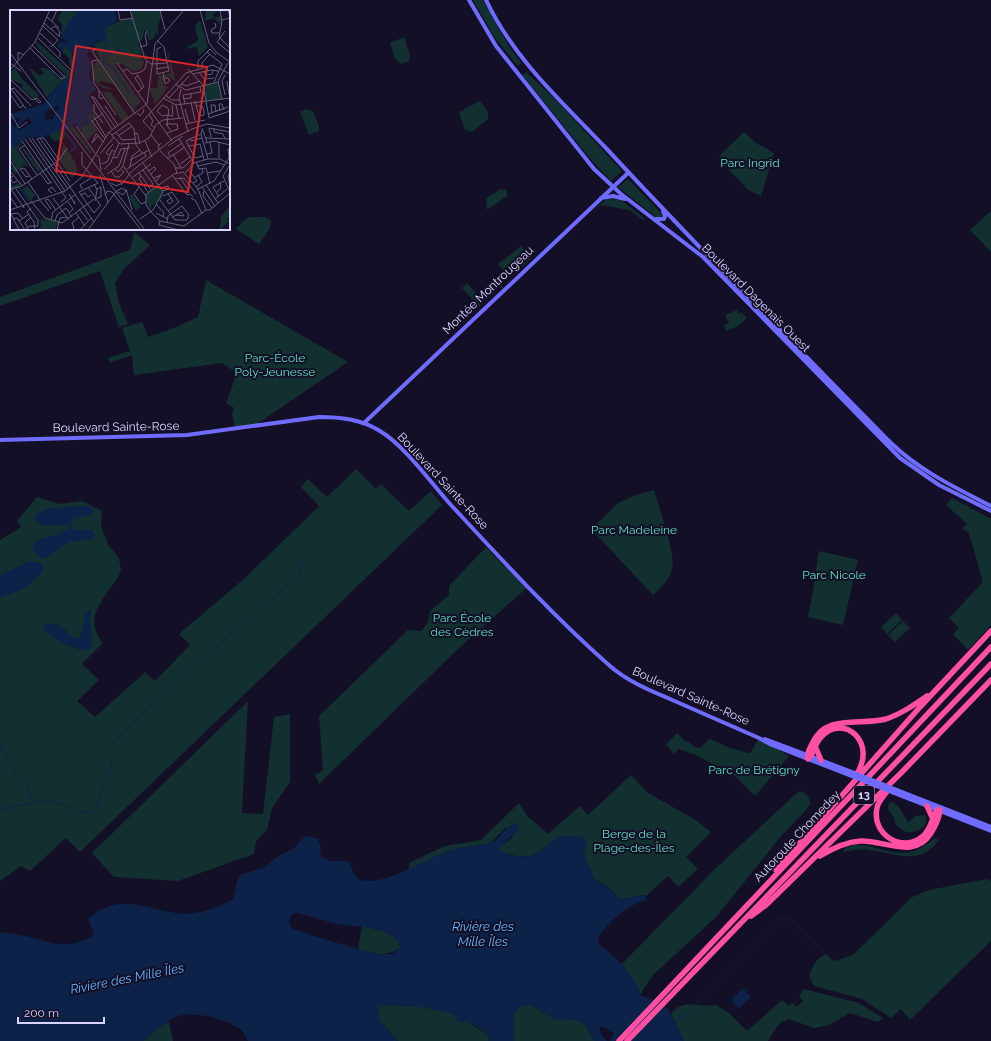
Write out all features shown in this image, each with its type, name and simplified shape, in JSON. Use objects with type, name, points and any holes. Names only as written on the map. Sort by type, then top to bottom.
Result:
[{"type":"highway","points":[[749,904],[791,852],[991,631]]},
{"type":"highway","name":"Autoroute Chomedey","points":[[627,1041],[749,904],[991,647]]},
{"type":"highway","name":"Autoroute Chomedey","points":[[619,1041],[736,927],[991,664]]},
{"type":"highway","points":[[736,927],[766,905],[902,772],[991,680]]},
{"type":"highway","points":[[971,700],[991,684]]},
{"type":"highway","points":[[809,756],[816,736],[826,726],[837,723],[872,721],[890,717],[908,709],[937,689]]},
{"type":"highway","points":[[809,756],[823,735],[836,729],[848,730],[860,739],[864,748],[864,760],[847,789]]},
{"type":"highway","points":[[815,746],[821,760]]},
{"type":"highway","points":[[902,772],[877,806],[876,818],[881,830],[892,840],[909,843],[919,839],[925,834],[939,809]]},
{"type":"highway","points":[[927,806],[933,818]]},
{"type":"highway","points":[[810,862],[833,848],[852,842],[873,841],[902,848],[915,846],[931,834],[939,809]]},
{"type":"street","name":"Boulevard Dagenais Ouest","points":[[468,0],[499,50],[592,166],[612,187],[703,257],[900,458],[939,485],[991,511]]},
{"type":"street","name":"Boulevard Dagenais Ouest","points":[[486,0],[502,29],[528,66],[628,173],[895,447],[936,477],[991,506]]},
{"type":"street","name":"Montée Montrougeau","points":[[364,423],[628,173]]},
{"type":"street","points":[[601,198],[613,196],[627,199]]},
{"type":"street","points":[[649,216],[663,220],[665,216],[661,207]]},
{"type":"street","name":"Boulevard Sainte-Rose","points":[[0,440],[187,435],[319,416],[364,423],[380,431],[401,450],[542,600],[610,666],[645,688],[759,738],[821,760],[851,774]]},
{"type":"street","name":"Boulevard Sainte-Rose","points":[[809,756],[991,831]]},
{"type":"street","name":"Boulevard Sainte-Rose","points":[[895,791],[927,806],[991,827]]},
{"type":"green space","points":[[473,0],[483,0],[510,48],[521,63],[518,66],[495,38]]},
{"type":"green space","points":[[404,37],[410,55],[409,61],[401,64],[395,59],[390,43]]},
{"type":"green space","points":[[526,72],[554,98],[622,171],[611,181],[593,162],[522,75]]},
{"type":"green space","points":[[480,101],[488,112],[488,119],[472,132],[465,130],[459,112]]},
{"type":"green space","points":[[306,109],[313,111],[319,126],[319,131],[309,135],[300,112]]},
{"type":"green space","name":"Parc Ingrid","points":[[744,132],[756,143],[774,153],[761,196],[748,190],[719,159],[721,154]]},
{"type":"green space","points":[[628,179],[662,214],[662,218],[657,218],[618,187]]},
{"type":"green space","points":[[501,189],[507,190],[507,196],[487,210],[486,198]]},
{"type":"green space","points":[[607,199],[621,200],[644,218],[643,220],[629,210],[601,205],[591,212]]},
{"type":"green space","points":[[991,211],[991,252],[970,230]]},
{"type":"green space","points":[[250,217],[265,217],[271,221],[270,228],[259,244],[236,229],[243,221]]},
{"type":"green space","points":[[134,232],[150,245],[124,269],[115,283],[119,303],[128,324],[119,327],[100,271],[0,306],[0,297],[130,250]]},
{"type":"green space","points":[[521,246],[532,257],[522,267],[515,260],[503,270],[498,264]]},
{"type":"green space","name":"Parc-École Poly-Jeunesse","points":[[206,280],[348,362],[257,424],[235,427],[232,413],[234,408],[226,403],[237,373],[222,363],[134,375],[132,355],[110,363],[108,358],[130,351],[122,328],[142,322],[148,337],[174,328],[198,317]]},
{"type":"green space","points":[[467,283],[482,300],[480,307],[462,288]]},
{"type":"green space","points":[[737,310],[739,314],[742,312],[747,318],[737,327],[726,331],[724,325],[729,323],[725,315]]},
{"type":"green space","points":[[356,469],[376,489],[381,484],[409,511],[431,491],[442,505],[80,852],[66,838],[30,871],[21,866],[0,881],[0,540],[21,527],[17,521],[37,497],[60,504],[82,501],[102,511],[101,527],[109,546],[119,558],[121,571],[98,606],[95,615],[94,624],[103,643],[82,664],[99,680],[77,701],[95,717],[145,672],[155,681],[190,645],[179,634],[246,577],[319,506],[301,487],[308,479],[327,497]]},
{"type":"green space","name":"Parc Madeleine","points":[[654,490],[666,530],[673,562],[669,577],[662,587],[653,595],[591,529],[618,503],[636,495]]},
{"type":"green space","points":[[952,498],[991,519],[991,625],[968,650],[953,634],[959,628],[949,618],[983,582],[969,533],[962,528],[967,524],[946,505]]},
{"type":"green space","name":"Parc École des Cèdres","points":[[486,547],[504,566],[507,564],[529,586],[459,648],[319,784],[315,775],[323,770],[319,716],[408,630],[421,631],[428,622],[430,611],[449,595],[449,586]]},
{"type":"green space","name":"Parc Nicole","points":[[819,551],[858,560],[843,625],[808,617]]},
{"type":"green space","points":[[896,613],[902,620],[887,634],[881,627]]},
{"type":"green space","points":[[903,621],[910,628],[895,642],[888,635]]},
{"type":"green space","points":[[248,701],[242,813],[263,814],[274,717],[290,714],[290,782],[272,808],[267,830],[256,841],[254,854],[178,881],[114,877],[92,853]]},
{"type":"green space","name":"Parc de Brétigny","points":[[677,733],[686,742],[688,741],[695,747],[700,748],[710,739],[730,748],[748,753],[751,752],[759,738],[789,756],[755,796],[734,775],[698,756],[679,749],[674,754],[666,744]]},
{"type":"green space","name":"Berge de la Plage-des-Îles","points":[[631,775],[648,793],[694,819],[711,832],[686,857],[698,869],[678,887],[668,876],[646,896],[643,895],[620,899],[607,886],[595,880],[585,859],[584,850],[551,842],[540,852],[524,857],[514,856],[500,850],[500,847],[513,837],[506,827],[491,843],[450,850],[409,870],[409,863],[445,846],[481,840],[519,803],[527,816],[548,834],[580,806],[588,815]]},
{"type":"green space","points":[[799,791],[805,793],[809,798],[810,804],[807,809],[783,834],[716,917],[653,975],[640,995],[633,978],[621,965],[715,869]]},
{"type":"green space","points":[[893,802],[899,807],[908,822],[916,816],[925,815],[926,820],[922,828],[913,832],[907,832],[897,826],[888,809],[889,803]]},
{"type":"green space","points":[[935,838],[939,840],[932,848],[915,856],[866,850],[844,852],[843,850],[849,846],[863,845],[894,852],[906,853],[919,849]]},
{"type":"green space","points":[[987,879],[991,881],[991,941],[910,1020],[901,1009],[891,1018],[862,999],[814,986],[809,975],[818,960],[827,954],[831,959],[837,961],[854,954],[912,897],[929,890]]},
{"type":"green space","points":[[362,926],[379,930],[391,935],[399,943],[401,948],[385,954],[358,949]]},
{"type":"green space","points":[[804,989],[859,1003],[883,1018],[878,1022],[850,1013],[829,1025],[814,1028],[789,1019],[778,1025],[768,1041],[684,1041],[671,1014],[676,1009],[686,1004],[716,1005],[730,1014],[747,1031],[782,1000],[789,1006],[792,1003],[797,1007],[803,1001],[799,996]]},
{"type":"green space","points":[[531,1004],[552,1017],[563,1020],[576,1019],[585,1024],[594,1041],[514,1041],[514,1014],[519,1007]]},
{"type":"green space","points":[[391,1005],[420,1006],[453,1014],[483,1031],[487,1035],[489,1041],[398,1041],[380,1021],[377,1007]]},
{"type":"green space","points":[[169,1022],[173,1041],[143,1041],[160,1026]]},
{"type":"water","points":[[87,506],[93,508],[93,514],[73,520],[71,528],[76,530],[92,530],[95,536],[93,539],[69,542],[46,558],[39,557],[32,549],[33,545],[38,540],[57,534],[69,528],[68,525],[41,525],[35,520],[36,514],[51,508]]},
{"type":"water","points":[[30,561],[41,563],[43,567],[42,573],[25,588],[0,598],[0,575]]},
{"type":"water","points":[[90,609],[92,611],[89,620],[92,636],[91,648],[86,650],[77,649],[61,642],[43,629],[47,624],[59,625],[72,637],[80,637],[84,625],[85,613]]},
{"type":"water","name":"Rivière des Mille Îles","points":[[519,824],[519,829],[500,847],[500,850],[519,857],[530,856],[542,850],[553,840],[559,837],[581,836],[586,842],[587,847],[584,851],[585,859],[595,880],[607,887],[620,899],[643,895],[646,896],[647,900],[626,909],[608,925],[598,938],[599,944],[624,966],[637,987],[640,995],[660,1002],[668,1009],[684,1041],[610,1041],[614,1034],[605,1027],[599,1027],[601,1034],[607,1041],[594,1041],[585,1024],[576,1019],[563,1020],[552,1017],[531,1004],[519,1007],[514,1014],[514,1041],[489,1041],[482,1029],[473,1024],[459,1022],[453,1014],[406,1005],[396,1005],[377,1007],[380,1021],[398,1041],[248,1041],[241,1030],[227,1022],[200,1015],[183,1015],[171,1019],[143,1041],[0,1041],[0,932],[22,935],[54,943],[68,944],[76,943],[91,937],[94,933],[88,919],[100,910],[112,906],[134,904],[184,914],[209,910],[233,899],[241,874],[264,868],[275,858],[294,848],[303,838],[308,836],[318,839],[321,848],[320,856],[330,861],[348,861],[357,878],[368,881],[379,880],[391,876],[453,849],[494,842],[503,831],[510,826]],"holes":[[[295,913],[338,924],[374,928],[383,931],[397,940],[401,948],[392,954],[376,954],[295,930],[289,923],[291,916]]]},
{"type":"water","points":[[743,988],[751,997],[739,1008],[731,1000]]},
{"type":"waterway","points":[[0,810],[28,803],[48,801],[61,804],[82,813],[92,811],[97,806],[112,765],[112,744],[184,675],[297,577],[302,560]]},
{"type":"waterway","points":[[0,745],[16,773],[25,783],[33,801]]},
{"type":"waterway","points":[[675,1021],[687,1014],[782,917],[789,918],[826,955]]}]
